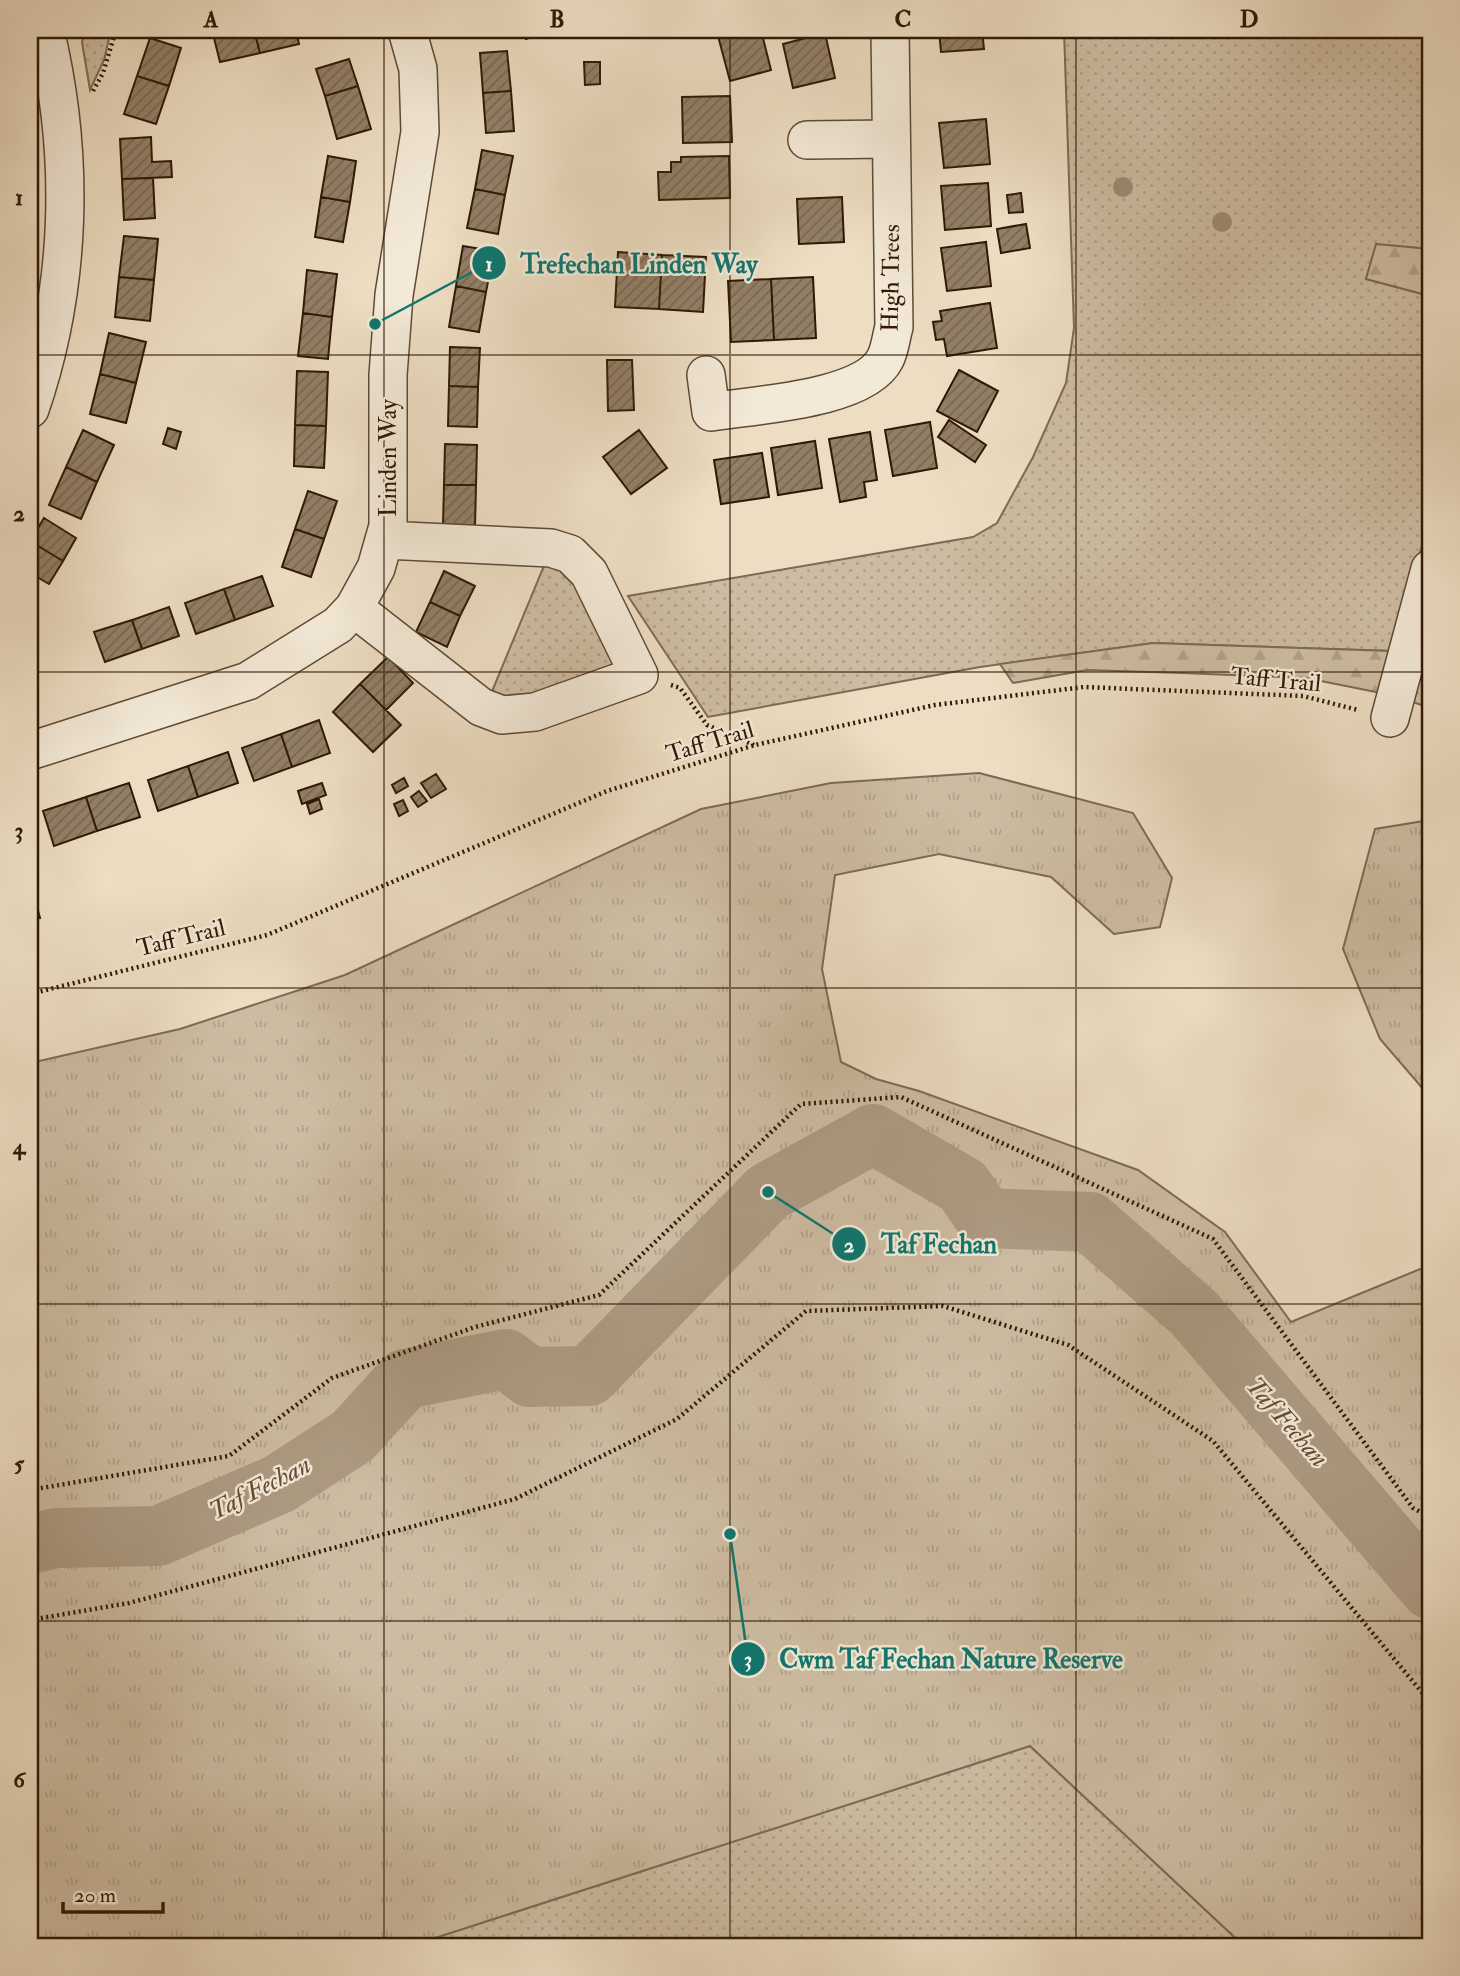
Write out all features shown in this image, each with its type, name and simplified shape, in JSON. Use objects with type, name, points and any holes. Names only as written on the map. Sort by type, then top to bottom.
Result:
[{"type":"street","points":[[30,409],[50,333],[61,272],[67,205],[61,104],[46,30]]},
{"type":"street","name":"Linden Way","points":[[30,751],[248,681],[338,625],[354,608],[376,568],[388,526],[388,375],[394,295],[420,132],[418,69],[407,30]]},
{"type":"street","name":"High Trees","points":[[706,374],[710,412],[844,390],[866,378],[884,360],[894,327],[890,30]]},
{"type":"street","points":[[807,140],[890,139]]},
{"type":"street","points":[[354,608],[481,707],[502,715],[535,712],[639,675],[589,573],[570,554],[551,548],[385,540]]},
{"type":"street","points":[[1390,718],[1430,569]]},
{"type":"path","points":[[61,104],[89,98],[103,73],[116,30]]},
{"type":"path","points":[[639,675],[680,688],[707,725],[755,745]]},
{"type":"path","name":"Taff Trail","points":[[30,994],[267,935],[607,791],[755,745],[935,705],[1084,687],[1303,695],[1390,718]]},
{"type":"path","points":[[30,1490],[229,1455],[332,1378],[475,1327],[599,1295],[801,1104],[901,1097],[1213,1239],[1413,1508],[1430,1517]]},
{"type":"path","points":[[30,1620],[130,1603],[515,1499],[677,1419],[806,1311],[943,1306],[1068,1345],[1213,1441],[1430,1702]]},
{"type":"green space","points":[[85,30],[111,30],[104,60],[90,90],[82,42]]},
{"type":"green space","points":[[1064,30],[1430,30],[1430,249],[1376,245],[1366,279],[1430,296],[1430,518],[1392,651],[1153,643],[980,667],[708,717],[628,596],[973,537],[997,523],[1033,457],[1066,383],[1074,328]]},
{"type":"green space","points":[[1376,244],[1430,249],[1430,296],[1366,279]]},
{"type":"green space","points":[[548,556],[562,558],[626,670],[532,703],[488,701]]},
{"type":"green space","points":[[1430,626],[1430,708],[1410,701]]},
{"type":"green space","points":[[1153,643],[1392,651],[1381,693],[1306,678],[1087,670],[1013,683],[1000,664]]},
{"type":"green space","points":[[979,773],[1133,813],[1172,878],[1160,927],[1114,934],[1051,877],[939,854],[835,875],[822,969],[841,1062],[876,1079],[919,1091],[1138,1170],[1225,1232],[1291,1322],[1430,1265],[1430,1946],[1244,1946],[1030,1746],[410,1946],[30,1946],[30,1063],[180,1029],[345,975],[701,809],[831,783]]},
{"type":"green space","points":[[1430,820],[1430,1097],[1380,1039],[1343,949],[1375,829]]},
{"type":"green space","points":[[1030,1746],[1244,1946],[410,1946]]},
{"type":"building","points":[[212,30],[254,30],[260,53],[220,62]]},
{"type":"building","points":[[254,30],[296,30],[299,44],[260,53]]},
{"type":"building","points":[[523,30],[547,30],[548,32],[526,39]]},
{"type":"building","points":[[743,30],[761,30],[771,70],[730,81],[718,36]]},
{"type":"building","points":[[939,30],[982,30],[984,49],[941,52]]},
{"type":"building","points":[[825,33],[835,78],[793,88],[783,44]]},
{"type":"building","points":[[150,38],[181,48],[169,86],[137,76]]},
{"type":"building","points":[[507,51],[511,91],[483,93],[480,53]]},
{"type":"building","points":[[349,59],[358,86],[325,96],[316,69]]},
{"type":"building","points":[[584,62],[600,62],[600,84],[585,85]]},
{"type":"building","points":[[137,76],[169,86],[156,124],[124,114]]},
{"type":"building","points":[[358,86],[371,129],[337,139],[325,96]]},
{"type":"building","points":[[511,91],[514,131],[486,133],[483,93]]},
{"type":"building","points":[[730,96],[732,142],[683,143],[682,97]]},
{"type":"building","points":[[986,119],[990,164],[944,168],[939,123]]},
{"type":"building","points":[[151,137],[152,162],[171,161],[172,177],[122,179],[120,139]]},
{"type":"building","points":[[482,150],[513,156],[505,195],[475,189]]},
{"type":"building","points":[[328,156],[356,161],[350,202],[321,197]]},
{"type":"building","points":[[729,156],[730,198],[659,200],[658,172],[671,172],[671,162],[681,162],[681,157]]},
{"type":"building","points":[[153,178],[155,218],[124,220],[122,179]]},
{"type":"building","points":[[988,183],[991,226],[945,230],[941,186]]},
{"type":"building","points":[[475,189],[505,195],[498,234],[467,228]]},
{"type":"building","points":[[1021,193],[1023,212],[1009,213],[1007,195]]},
{"type":"building","points":[[321,197],[350,202],[343,242],[315,237]]},
{"type":"building","points":[[842,197],[844,242],[799,244],[797,199]]},
{"type":"building","points":[[1026,224],[1030,248],[1001,253],[997,229]]},
{"type":"building","points":[[124,236],[158,239],[154,280],[119,277]]},
{"type":"building","points":[[986,242],[991,286],[947,291],[941,248]]},
{"type":"building","points":[[463,246],[494,251],[486,292],[456,286]]},
{"type":"building","points":[[618,252],[662,255],[659,309],[615,307]]},
{"type":"building","points":[[662,255],[706,257],[703,312],[659,309]]},
{"type":"building","points":[[307,270],[337,274],[332,317],[303,313]]},
{"type":"building","points":[[119,277],[154,280],[150,321],[115,317]]},
{"type":"building","points":[[813,277],[816,338],[774,340],[771,279]]},
{"type":"building","points":[[771,279],[774,340],[731,342],[728,281]]},
{"type":"building","points":[[456,286],[486,292],[479,332],[449,327]]},
{"type":"building","points":[[990,303],[997,348],[947,356],[944,339],[936,340],[933,322],[942,321],[940,311]]},
{"type":"building","points":[[303,313],[332,317],[328,359],[298,356]]},
{"type":"building","points":[[109,333],[146,342],[136,383],[100,374]]},
{"type":"building","points":[[450,347],[480,348],[478,387],[449,386]]},
{"type":"building","points":[[607,360],[632,360],[634,410],[608,411]]},
{"type":"building","points":[[959,370],[998,391],[977,432],[937,411]]},
{"type":"building","points":[[297,371],[328,372],[326,426],[295,425]]},
{"type":"building","points":[[100,374],[136,383],[126,423],[90,414]]},
{"type":"building","points":[[449,386],[478,387],[477,427],[448,426]]},
{"type":"building","points":[[949,420],[986,445],[975,462],[938,437]]},
{"type":"building","points":[[930,422],[937,468],[893,476],[885,430]]},
{"type":"building","points":[[295,425],[326,426],[324,468],[294,466]]},
{"type":"building","points":[[168,428],[181,432],[176,449],[163,444]]},
{"type":"building","points":[[83,430],[114,445],[97,482],[66,467]]},
{"type":"building","points":[[639,430],[667,468],[631,494],[603,457]]},
{"type":"building","points":[[870,432],[877,480],[864,482],[866,497],[840,502],[829,439]]},
{"type":"building","points":[[815,441],[822,488],[778,495],[771,448]]},
{"type":"building","points":[[445,444],[477,445],[476,485],[444,485]]},
{"type":"building","points":[[762,453],[769,497],[721,504],[714,460]]},
{"type":"building","points":[[66,467],[97,482],[81,519],[49,505]]},
{"type":"building","points":[[444,485],[476,485],[475,526],[443,525]]},
{"type":"building","points":[[308,491],[337,501],[324,539],[295,529]]},
{"type":"building","points":[[44,518],[76,538],[63,561],[30,541]]},
{"type":"building","points":[[295,529],[324,539],[311,577],[282,567]]},
{"type":"building","points":[[30,541],[63,561],[49,584],[30,573]]},
{"type":"building","points":[[444,571],[475,586],[460,616],[430,602]]},
{"type":"building","points":[[262,576],[273,606],[235,620],[224,589]]},
{"type":"building","points":[[224,589],[235,620],[196,634],[185,603]]},
{"type":"building","points":[[430,602],[460,616],[447,647],[416,632]]},
{"type":"building","points":[[169,607],[179,636],[142,649],[132,620]]},
{"type":"building","points":[[132,620],[142,649],[105,662],[94,632]]},
{"type":"building","points":[[388,657],[413,683],[386,710],[360,684]]},
{"type":"building","points":[[360,684],[401,725],[373,752],[333,712]]},
{"type":"building","points":[[319,720],[330,753],[292,767],[281,734]]},
{"type":"building","points":[[281,734],[292,767],[254,781],[242,748]]},
{"type":"building","points":[[228,752],[238,783],[198,797],[188,766]]},
{"type":"building","points":[[188,766],[198,797],[158,811],[148,780]]},
{"type":"building","points":[[436,774],[446,789],[431,798],[421,783]]},
{"type":"building","points":[[404,778],[408,786],[396,793],[392,785]]},
{"type":"building","points":[[129,783],[140,817],[97,831],[86,797]]},
{"type":"building","points":[[322,783],[326,795],[302,804],[298,791]]},
{"type":"building","points":[[419,791],[427,801],[418,807],[411,797]]},
{"type":"building","points":[[86,797],[97,831],[54,846],[43,811]]},
{"type":"building","points":[[319,799],[322,809],[310,814],[307,804]]},
{"type":"building","points":[[403,800],[408,811],[399,816],[394,804]]},
{"type":"building","points":[[37,907],[40,918],[30,920],[30,909]]},
{"type":"waterway","name":"Taf Fechan","points":[[30,1544],[56,1538],[158,1536],[279,1484],[353,1436],[405,1379],[506,1359],[530,1377],[589,1376],[768,1192],[873,1134],[963,1186],[985,1218],[1090,1222],[1194,1313],[1430,1589]]},
{"type":"place","name":"Trefechan Linden Way","points":[[375,324]]},
{"type":"place","name":"Taf Fechan","points":[[768,1192]]},
{"type":"place","name":"Cwm Taf Fechan Nature Reserve","points":[[730,1534]]}]
